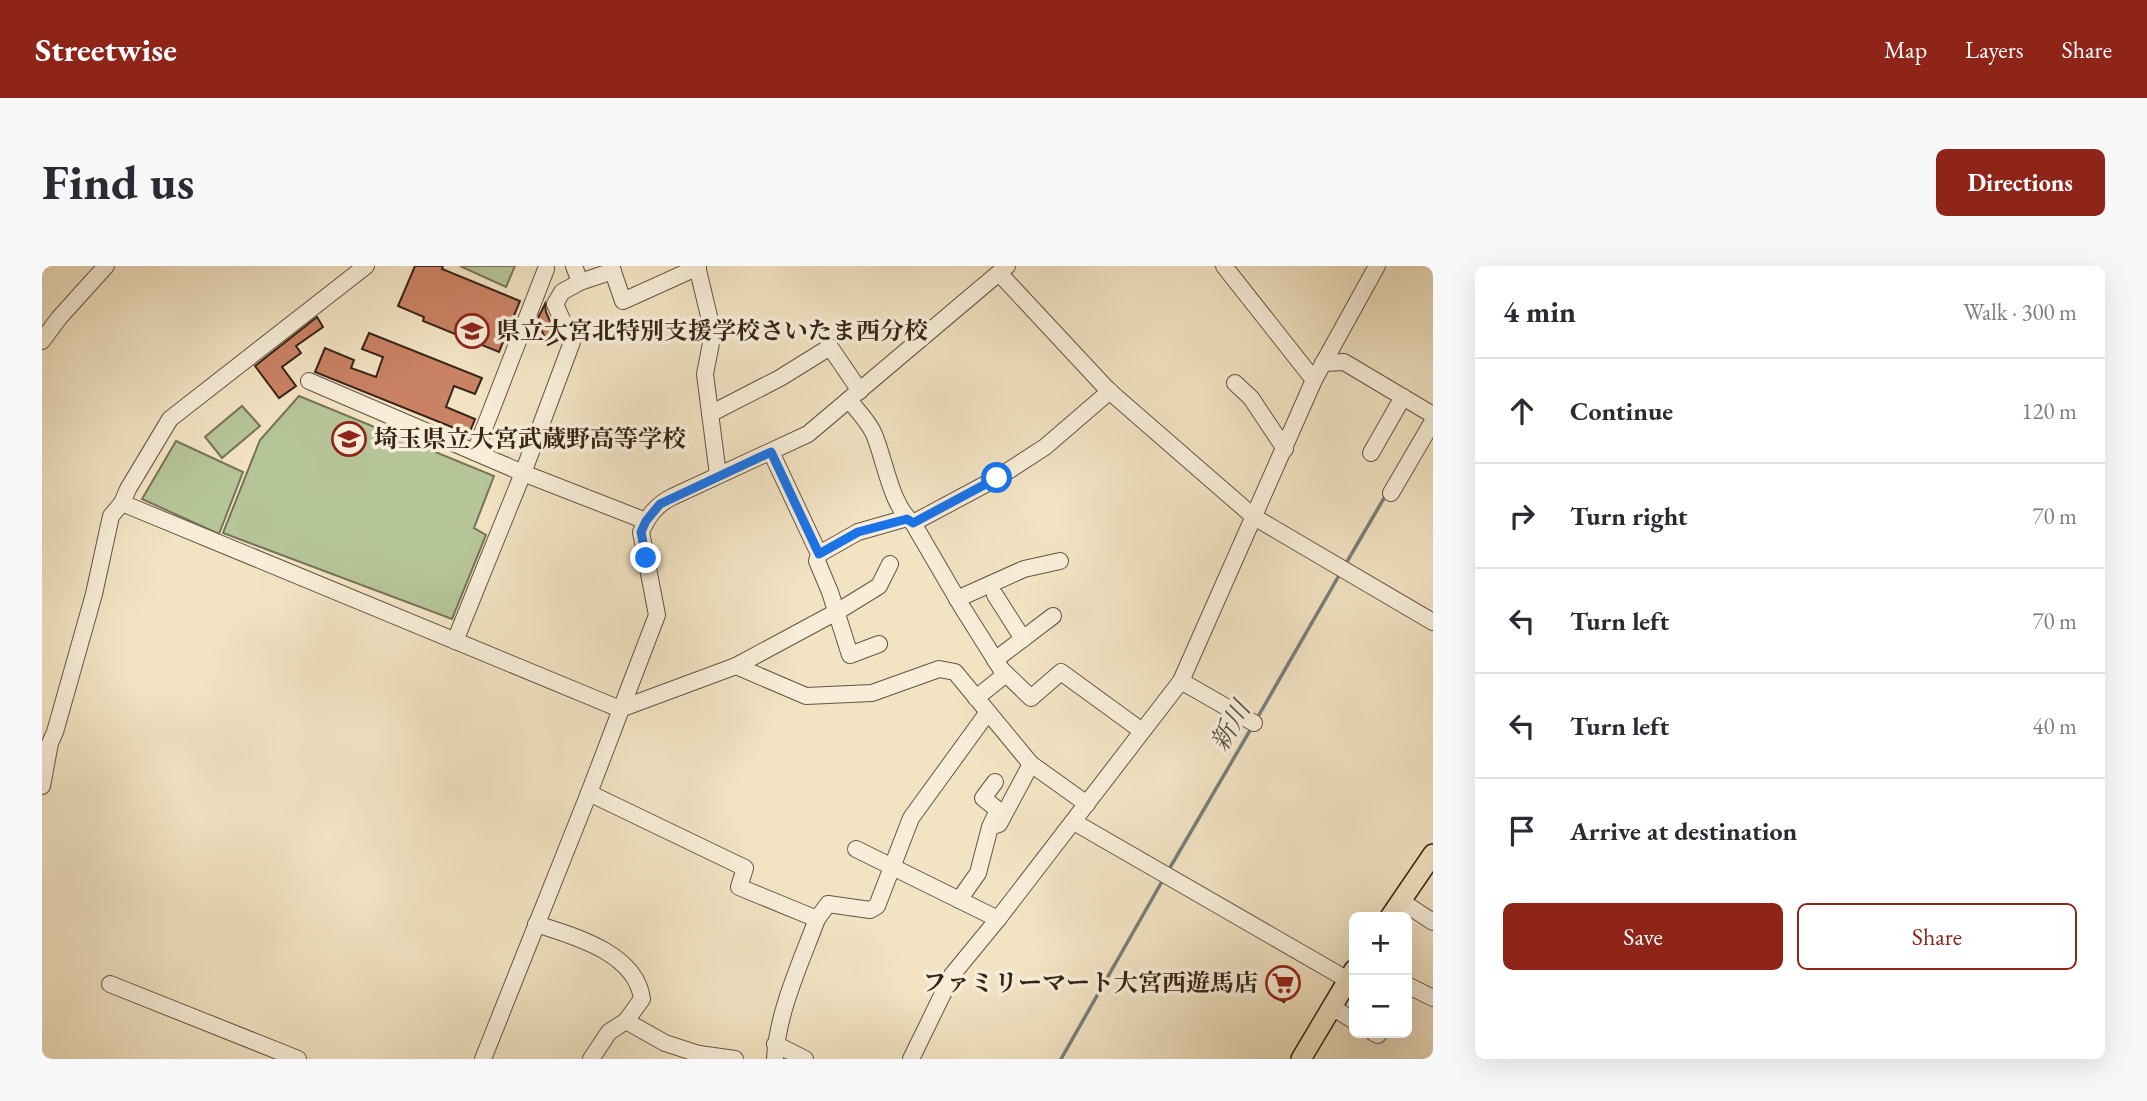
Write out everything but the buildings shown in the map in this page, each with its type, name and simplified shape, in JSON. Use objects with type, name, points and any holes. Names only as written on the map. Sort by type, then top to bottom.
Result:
[{"type":"main road","points":[[1395,909],[1433,854]]},
{"type":"main road","points":[[1301,1059],[1349,978]]},
{"type":"street","points":[[42,341],[106,266]]},
{"type":"street","points":[[42,786],[50,743],[94,594],[111,516],[122,503],[170,419],[366,266]]},
{"type":"street","points":[[573,266],[580,282]]},
{"type":"street","points":[[1224,266],[1314,380]]},
{"type":"street","points":[[455,641],[523,473],[572,342],[555,304],[562,292],[612,268],[623,301],[697,267],[713,333],[705,374],[718,475]]},
{"type":"street","points":[[911,1059],[952,975],[1074,822],[1181,681],[1314,380],[1376,267]]},
{"type":"street","points":[[474,452],[546,269]]},
{"type":"street","points":[[483,1059],[657,615],[641,532],[646,521],[660,504],[808,434],[1003,270],[1110,391],[1254,517],[1433,622]]},
{"type":"street","points":[[710,414],[780,378],[831,347],[872,430],[897,500],[1006,674],[1031,698],[1061,672],[1142,731]]},
{"type":"street","points":[[1323,363],[1344,362],[1433,415]]},
{"type":"street","points":[[309,381],[523,473],[646,521]]},
{"type":"street","points":[[1236,383],[1251,398],[1284,449]]},
{"type":"street","points":[[819,554],[858,532],[910,521],[997,478],[1045,447],[1110,391]]},
{"type":"street","points":[[1371,453],[1403,397]]},
{"type":"street","points":[[1391,493],[1433,421]]},
{"type":"street","points":[[771,452],[819,554],[817,561],[850,655],[879,644]]},
{"type":"street","points":[[122,503],[620,709],[736,666],[836,613],[879,586],[890,564]]},
{"type":"street","points":[[957,599],[1024,569],[1060,561]]},
{"type":"street","points":[[995,595],[1023,639]]},
{"type":"street","points":[[995,660],[1053,616]]},
{"type":"street","points":[[736,666],[806,696],[872,693],[939,670],[955,672],[1031,764],[1087,804]]},
{"type":"street","points":[[976,698],[1006,674]]},
{"type":"street","points":[[1181,681],[1254,723]]},
{"type":"street","points":[[805,1059],[775,1051],[791,991],[817,919],[828,904],[870,910],[877,906],[911,818],[988,712]]},
{"type":"street","points":[[990,827],[999,824],[1031,764]]},
{"type":"street","points":[[959,900],[978,873],[990,827],[998,810],[983,798],[995,782]]},
{"type":"street","points":[[589,793],[746,868],[739,887],[817,919]]},
{"type":"street","points":[[1074,822],[1349,974]]},
{"type":"street","points":[[856,849],[998,919]]},
{"type":"street","points":[[1395,909],[1433,922]]},
{"type":"street","points":[[536,924],[585,939],[631,971],[641,987],[642,999],[626,1021],[609,1032],[591,1059]]},
{"type":"street","points":[[110,984],[298,1059]]},
{"type":"street","points":[[1412,988],[1433,998]]},
{"type":"street","points":[[1332,1007],[1349,1018]]},
{"type":"street","points":[[626,1021],[665,1043],[699,1054],[735,1059]]},
{"type":"green space","points":[[460,266],[515,266],[506,287]]},
{"type":"green space","points":[[299,396],[494,476],[474,528],[486,535],[452,619],[223,533],[260,440]]},
{"type":"green space","points":[[242,406],[260,426],[222,458],[205,437]]},
{"type":"green space","points":[[176,441],[243,472],[219,534],[142,499]]},
{"type":"waterway","name":"新川","points":[[1345,565],[1387,493]]},
{"type":"waterway","name":"新川","points":[[1256,720],[1341,572]]},
{"type":"waterway","name":"新川","points":[[1168,871],[1252,727]]},
{"type":"waterway","name":"新川","points":[[1061,1059],[1164,878]]},
{"type":"place","name":"県立大宮北特別支援学校さいたま西分校","points":[[472,331]]},
{"type":"place","name":"埼玉県立大宮武蔵野高等学校","points":[[349,439]]},
{"type":"place","name":"ファミリーマート大宮西遊馬店","points":[[1283,983]]},
{"type":"route","points":[[646,558],[641,532],[652,512],[660,504],[771,452],[819,554],[858,532],[907,519],[913,523],[997,478]]}]
